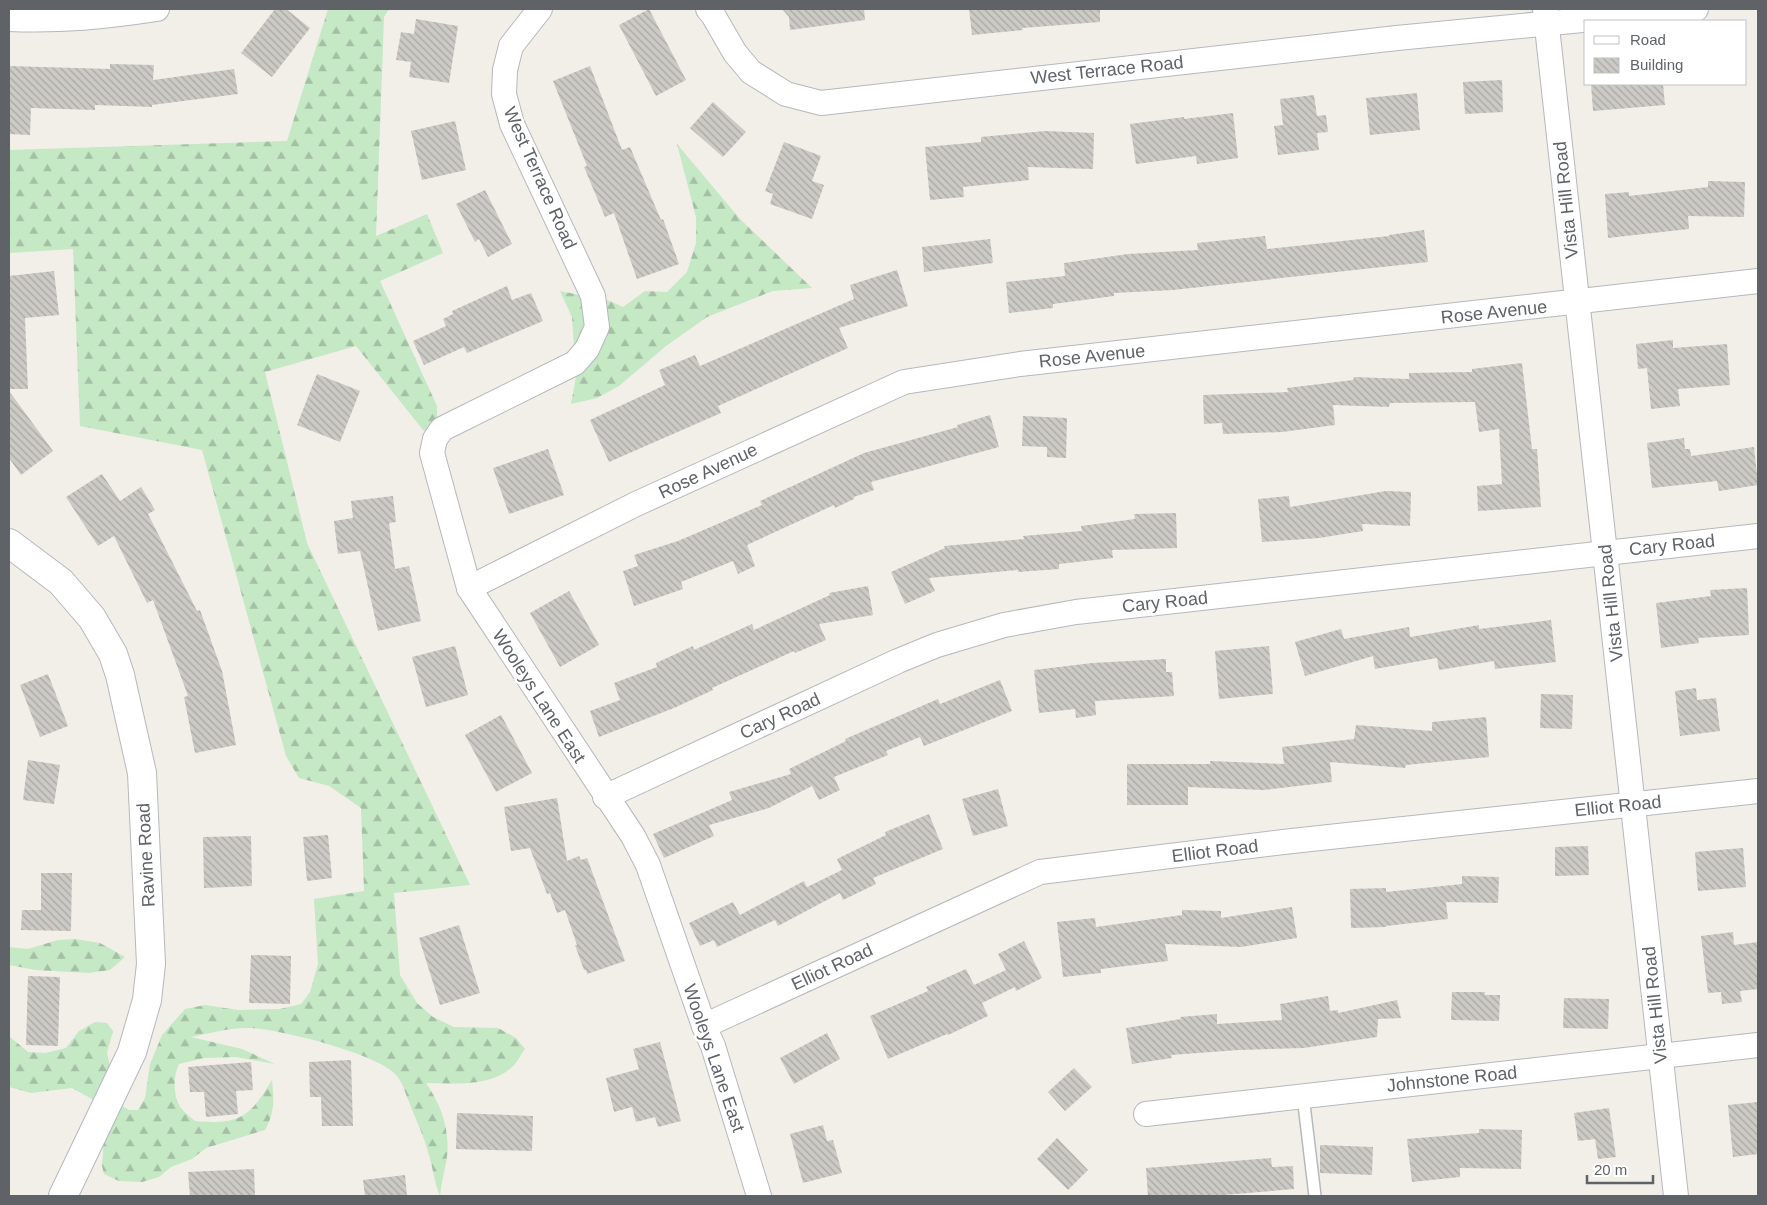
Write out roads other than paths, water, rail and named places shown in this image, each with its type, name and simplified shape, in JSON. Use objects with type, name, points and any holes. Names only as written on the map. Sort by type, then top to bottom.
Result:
[{"type":"street","points":[[9,18],[44,20],[83,19],[157,9]]},
{"type":"street","name":"West Terrace Road","points":[[540,9],[511,46],[505,70],[504,94],[512,124],[579,267]]},
{"type":"street","name":"West Terrace Road","points":[[708,9],[714,15],[735,53],[751,72],[786,94],[821,103],[1397,38],[1546,16],[1696,9]]},
{"type":"street","name":"Vista Hill Road","points":[[1546,16],[1676,1196]]},
{"type":"street","name":"Wooleys Lane East","points":[[579,267],[593,296],[597,327],[587,349],[575,363],[442,428],[435,439],[432,453],[469,588],[605,797],[633,836],[648,865],[704,1026],[713,1046],[759,1196]]},
{"type":"street","name":"Rose Avenue","points":[[469,588],[636,504],[904,382],[1020,364],[1758,281]]},
{"type":"street","name":"Cary Road","points":[[605,797],[898,661],[937,645],[1004,624],[1076,612],[1758,536]]},
{"type":"street","name":"Ravine Road","points":[[9,543],[61,582],[92,618],[113,654],[120,675],[142,773],[151,964],[147,1000],[132,1052],[63,1196]]},
{"type":"street","name":"Elliot Road","points":[[704,1026],[1040,872],[1292,841],[1758,791]]},
{"type":"street","name":"Johnstone Road","points":[[1146,1114],[1758,1045]]},
{"type":"lane","points":[[1303,1096],[1315,1196]]}]
